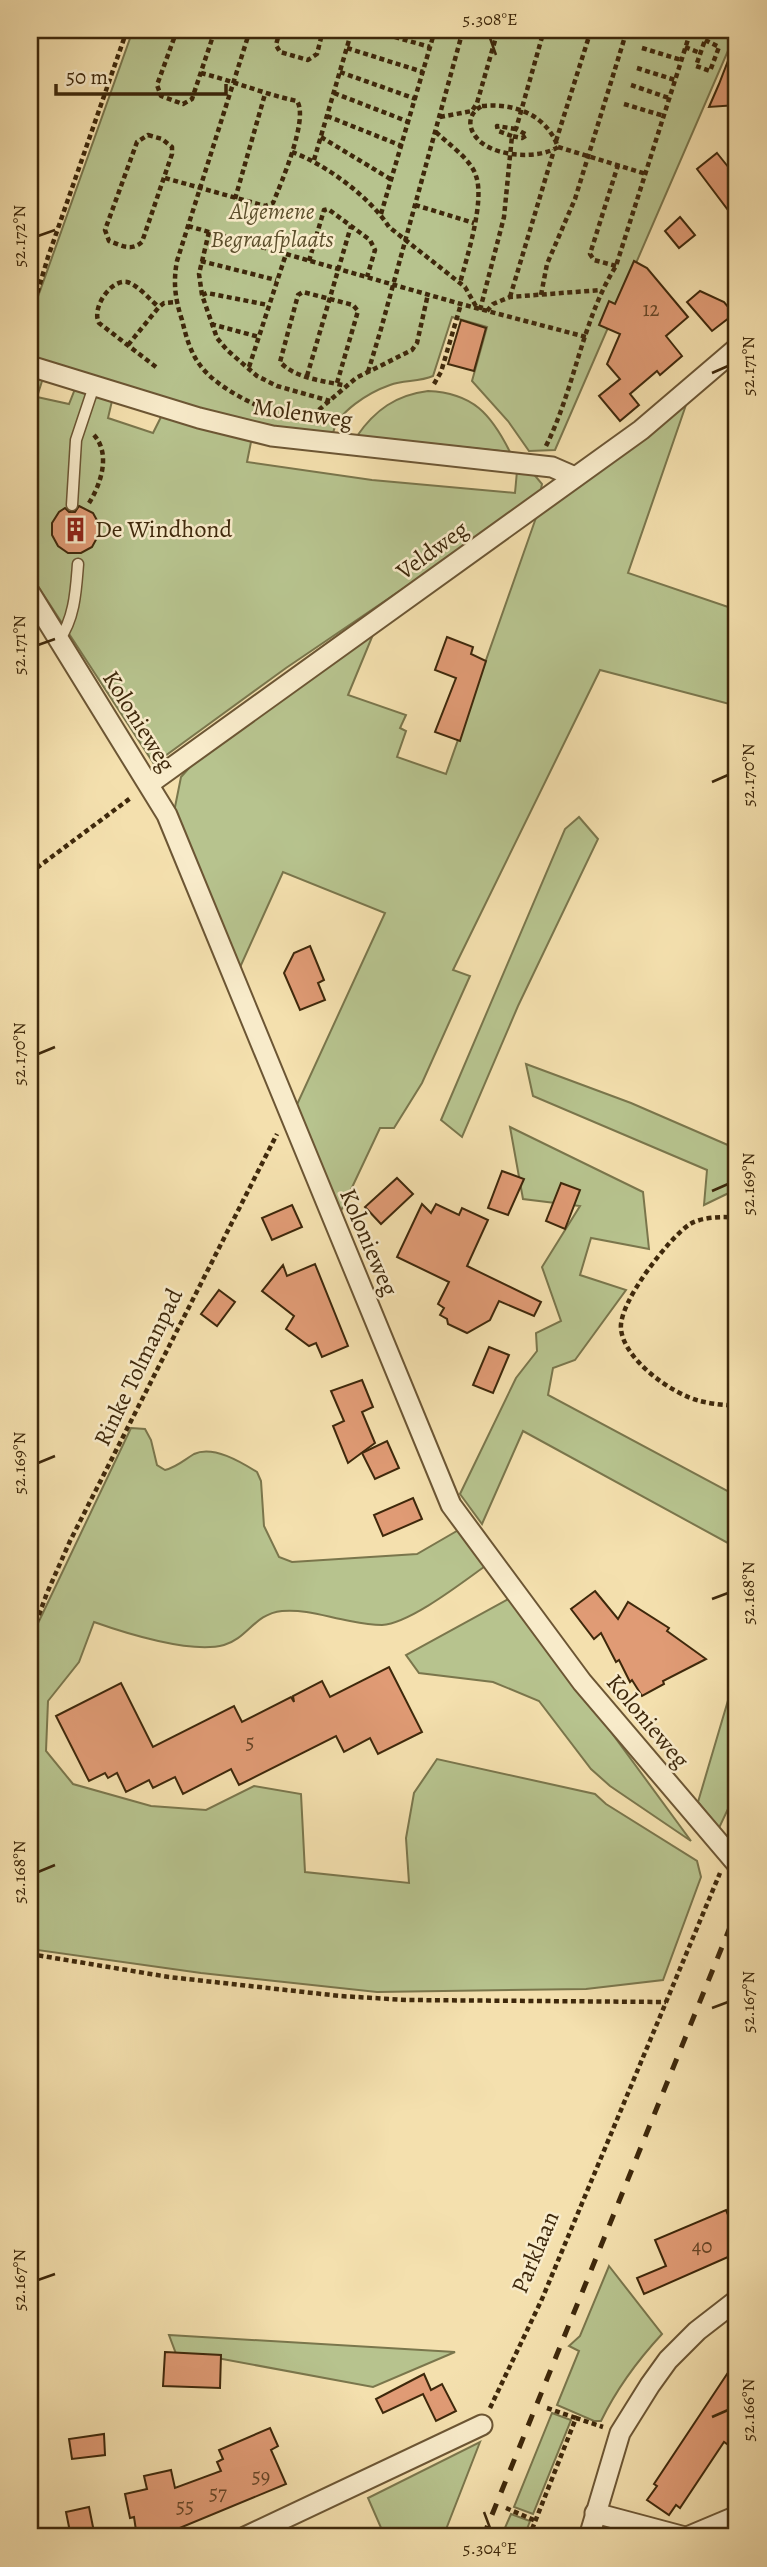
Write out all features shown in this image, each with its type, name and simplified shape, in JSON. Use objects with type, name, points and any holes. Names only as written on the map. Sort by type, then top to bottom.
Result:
[{"type":"street","name":"Veldweg","points":[[149,784],[641,430],[737,348]]},
{"type":"street","name":"Molenweg","points":[[30,366],[198,418],[272,436],[552,467],[575,477]]},
{"type":"street","name":"Kolonieweg","points":[[30,593],[167,815],[451,1505],[582,1682],[733,1858]]},
{"type":"street","points":[[589,2537],[620,2433],[668,2360],[737,2300]]},
{"type":"street","points":[[245,2537],[482,2425]]},
{"type":"street","points":[[594,2513],[686,2537],[737,2516]]},
{"type":"lane","points":[[72,505],[76,440],[94,386]]},
{"type":"lane","points":[[59,640],[66,630],[75,596],[78,564]]},
{"type":"path","points":[[30,317],[48,257],[127,30]]},
{"type":"path","points":[[177,30],[157,85],[161,96],[183,104],[192,99],[215,30]]},
{"type":"path","points":[[250,30],[173,279],[176,302],[190,346],[200,365],[215,381],[279,416]]},
{"type":"path","points":[[281,30],[276,45],[279,51],[308,60],[317,54],[323,30]]},
{"type":"path","points":[[314,160],[352,30]]},
{"type":"path","points":[[370,30],[430,47]]},
{"type":"path","points":[[381,214],[435,30]]},
{"type":"path","points":[[367,373],[463,30]]},
{"type":"path","points":[[498,30],[470,122],[482,143],[508,152],[536,155],[556,146],[646,174]]},
{"type":"path","points":[[516,129],[544,30]]},
{"type":"path","points":[[510,297],[591,31],[579,30]]},
{"type":"path","points":[[541,295],[547,264],[568,218],[627,30]]},
{"type":"path","points":[[537,466],[559,420],[601,290],[616,266],[691,30]]},
{"type":"path","points":[[705,40],[718,44],[719,52],[710,71],[697,67],[700,53],[705,40]]},
{"type":"path","points":[[685,47],[700,53]]},
{"type":"path","points":[[347,48],[423,72]]},
{"type":"path","points":[[642,48],[681,60]]},
{"type":"path","points":[[637,68],[675,80]]},
{"type":"path","points":[[340,72],[416,99]]},
{"type":"path","points":[[165,178],[260,206],[274,203],[292,152],[301,110],[297,102],[201,73]]},
{"type":"path","points":[[631,85],[669,99]]},
{"type":"path","points":[[334,93],[409,122]]},
{"type":"path","points":[[234,199],[265,94]]},
{"type":"path","points":[[624,104],[664,116]]},
{"type":"path","points":[[440,117],[488,106],[523,110],[549,129],[556,146]]},
{"type":"path","points":[[327,116],[402,146]]},
{"type":"path","points":[[497,126],[516,129],[527,135],[522,138],[512,136],[498,131],[497,126]]},
{"type":"path","points":[[436,132],[471,166],[477,176],[475,224],[460,282]]},
{"type":"path","points":[[148,135],[162,139],[172,147],[173,154],[165,178],[142,242],[138,246],[128,248],[109,240],[105,230],[137,142],[143,137],[148,135]]},
{"type":"path","points":[[479,309],[504,218],[508,152],[512,136]]},
{"type":"path","points":[[321,137],[392,180]]},
{"type":"path","points":[[292,152],[314,160],[381,214],[389,227],[460,282],[479,309]]},
{"type":"path","points":[[616,266],[594,260],[590,254],[618,165]]},
{"type":"path","points":[[415,205],[475,224]]},
{"type":"path","points":[[309,261],[324,210],[328,209],[370,240],[374,246],[366,277]]},
{"type":"path","points":[[188,226],[586,337]]},
{"type":"path","points":[[307,376],[351,226]]},
{"type":"path","points":[[209,232],[199,274],[202,295],[217,338],[227,351],[257,376],[277,386],[331,402]]},
{"type":"path","points":[[248,367],[286,254]]},
{"type":"path","points":[[201,261],[276,280]]},
{"type":"path","points":[[156,367],[99,323],[96,313],[98,304],[117,283],[129,282],[159,307]]},
{"type":"path","points":[[487,311],[493,304],[510,297],[601,290]]},
{"type":"path","points":[[202,295],[207,293],[268,305]]},
{"type":"path","points":[[337,383],[358,311],[353,305],[330,297],[300,293],[280,359],[287,370],[348,386]]},
{"type":"path","points":[[289,416],[314,414],[356,378],[412,350],[417,343],[428,294]]},
{"type":"path","points":[[128,345],[159,307],[164,303],[176,302]]},
{"type":"path","points":[[434,384],[441,372],[461,304]]},
{"type":"path","points":[[211,324],[259,337]]},
{"type":"path","points":[[82,423],[97,438],[104,470],[99,488],[89,503]]},
{"type":"path","points":[[30,873],[149,784]]},
{"type":"path","name":"Rinke Tolmanpad","points":[[30,1639],[70,1541],[230,1222],[279,1131],[292,1121]]},
{"type":"path","points":[[737,1218],[705,1219],[690,1224],[643,1276],[627,1300],[621,1320],[624,1343],[644,1368],[679,1392],[698,1401],[737,1406]]},
{"type":"path","name":"Parklaan","points":[[482,2425],[542,2300],[666,2002],[733,1858]]},
{"type":"path","points":[[30,1954],[169,1977],[340,1996],[432,2001],[666,2002]]},
{"type":"path","points":[[547,2408],[620,2433]]},
{"type":"path","points":[[529,2537],[576,2418]]},
{"type":"path","points":[[506,2508],[536,2521]]},
{"type":"green space","name":"Algemene Begraafplaats","points":[[133,30],[737,30],[555,450],[529,451],[508,421],[472,381],[487,327],[452,317],[433,376],[390,385],[364,398],[340,418],[333,434],[295,431],[218,416],[30,357],[30,319]]},
{"type":"green space","points":[[30,374],[43,378],[37,397],[69,404],[75,389],[112,401],[108,418],[153,433],[163,413],[252,437],[247,462],[372,480],[515,493],[517,471],[532,472],[542,484],[541,489],[534,500],[286,668],[154,764],[30,574]]},
{"type":"green space","points":[[428,391],[457,396],[479,408],[488,417],[510,452],[357,436],[387,405],[406,396]]},
{"type":"green space","points":[[687,402],[628,573],[737,610],[737,706],[600,670],[453,970],[470,976],[422,1083],[394,1128],[380,1128],[339,1215],[294,1111],[385,913],[283,872],[237,974],[173,817],[181,777],[199,757],[377,625],[348,695],[406,715],[400,728],[406,731],[397,757],[446,774],[538,512]]},
{"type":"green space","points":[[579,817],[598,839],[518,1006],[462,1137],[441,1120],[565,829]]},
{"type":"green space","points":[[526,1064],[631,1103],[737,1149],[737,1189],[704,1205],[707,1170],[533,1096]]},
{"type":"green space","points":[[510,1127],[643,1192],[649,1249],[591,1238],[580,1275],[626,1290],[575,1360],[553,1368],[548,1395],[737,1496],[737,1548],[523,1431],[482,1524],[460,1494],[516,1378],[537,1351],[536,1333],[561,1321],[542,1267],[580,1206],[523,1199]]},
{"type":"green space","points":[[131,1428],[145,1429],[151,1440],[157,1465],[165,1470],[194,1454],[210,1452],[227,1456],[257,1472],[261,1481],[264,1526],[279,1557],[292,1562],[417,1554],[462,1528],[488,1564],[422,1609],[394,1623],[382,1625],[308,1612],[282,1611],[258,1621],[232,1642],[194,1647],[158,1641],[94,1622],[79,1662],[48,1701],[46,1751],[73,1784],[151,1806],[206,1810],[254,1786],[301,1794],[305,1872],[409,1883],[406,1838],[414,1793],[437,1759],[595,1794],[606,1804],[697,1861],[701,1877],[663,1980],[586,1989],[377,1992],[201,1973],[30,1949],[30,1640]]},
{"type":"green space","points":[[512,1597],[691,1841],[610,1786],[591,1769],[539,1701],[493,1682],[419,1673],[406,1655]]},
{"type":"green space","points":[[737,1670],[737,1790],[719,1828],[698,1802]]},
{"type":"green space","points":[[609,2266],[662,2334],[628,2375],[601,2421],[594,2421],[557,2405],[579,2351],[569,2346],[580,2336]]},
{"type":"green space","points":[[169,2335],[455,2352],[373,2387],[217,2358],[178,2359]]},
{"type":"green space","points":[[552,2413],[571,2420],[533,2514],[514,2507]]},
{"type":"green space","points":[[480,2442],[443,2537],[385,2537],[368,2498]]},
{"type":"green space","points":[[511,2514],[530,2521],[524,2537],[501,2537]]},
{"type":"building","points":[[736,40],[737,105],[709,107],[719,84]]},
{"type":"building","points":[[717,153],[737,178],[737,222],[697,169]]},
{"type":"building","points":[[680,217],[695,235],[679,248],[665,231]]},
{"type":"building","points":[[634,261],[647,268],[688,317],[666,336],[682,356],[660,375],[657,371],[630,394],[639,405],[620,421],[599,396],[620,379],[607,364],[620,334],[599,325],[609,301],[615,304]]},
{"type":"building","points":[[700,291],[724,302],[734,314],[712,331],[687,302]]},
{"type":"building","points":[[461,320],[486,328],[474,371],[448,364]]},
{"type":"building","name":"De Windhond","points":[[79,506],[93,513],[99,524],[98,536],[92,547],[81,553],[68,553],[58,546],[52,535],[52,523],[65,508],[69,512],[75,512]]},
{"type":"building","points":[[447,637],[473,647],[471,654],[486,661],[460,741],[435,732],[456,678],[435,670]]},
{"type":"building","points":[[310,946],[324,980],[318,983],[325,1000],[300,1010],[284,973],[294,953]]},
{"type":"building","points":[[502,1171],[524,1179],[508,1215],[488,1208]]},
{"type":"building","points":[[397,1178],[413,1194],[381,1224],[365,1207]]},
{"type":"building","points":[[561,1183],[580,1190],[565,1229],[546,1221]]},
{"type":"building","points":[[422,1204],[431,1213],[436,1204],[459,1215],[462,1208],[488,1220],[467,1266],[541,1302],[534,1316],[499,1301],[490,1320],[467,1333],[448,1324],[447,1319],[440,1315],[444,1308],[438,1304],[449,1282],[397,1257]]},
{"type":"building","points":[[292,1205],[302,1227],[272,1240],[262,1218]]},
{"type":"building","points":[[315,1264],[348,1346],[322,1357],[316,1343],[309,1346],[286,1329],[294,1316],[262,1291],[283,1265],[287,1276]]},
{"type":"building","points":[[219,1290],[235,1302],[217,1326],[201,1314]]},
{"type":"building","points":[[489,1347],[509,1355],[493,1393],[473,1385]]},
{"type":"building","points":[[362,1380],[373,1407],[362,1412],[375,1443],[348,1463],[333,1426],[344,1421],[331,1391]]},
{"type":"building","points":[[387,1441],[399,1468],[375,1479],[362,1453]]},
{"type":"building","points":[[413,1498],[422,1519],[383,1536],[374,1515]]},
{"type":"building","points":[[595,1591],[618,1619],[628,1602],[669,1628],[667,1631],[706,1659],[663,1681],[664,1684],[642,1696],[632,1680],[630,1682],[619,1660],[616,1662],[601,1633],[594,1639],[571,1609]]},
{"type":"building","points":[[389,1667],[422,1732],[378,1754],[370,1738],[344,1752],[336,1736],[239,1785],[231,1769],[183,1794],[175,1777],[153,1788],[149,1780],[126,1792],[117,1773],[108,1778],[105,1773],[89,1781],[56,1716],[121,1683],[153,1747],[234,1706],[242,1722],[291,1697],[294,1702],[293,1696],[322,1681],[330,1697]]},
{"type":"building","points":[[726,2210],[731,2222],[737,2219],[737,2253],[644,2294],[637,2278],[666,2266],[655,2240]]},
{"type":"building","points":[[165,2352],[221,2355],[220,2388],[163,2386]]},
{"type":"building","points":[[737,2359],[737,2451],[724,2442],[680,2508],[676,2505],[669,2515],[647,2500],[657,2486],[654,2484]]},
{"type":"building","points":[[424,2374],[431,2390],[442,2384],[456,2411],[436,2421],[423,2394],[383,2413],[376,2399]]},
{"type":"building","points":[[270,2428],[278,2446],[271,2450],[286,2484],[158,2537],[137,2537],[134,2517],[130,2518],[125,2494],[147,2489],[144,2476],[171,2470],[175,2488],[221,2471],[217,2462],[223,2459],[219,2450]]},
{"type":"building","points":[[104,2434],[105,2455],[72,2459],[69,2439]]},
{"type":"building","points":[[89,2507],[95,2537],[71,2537],[66,2512]]},
{"type":"railway","points":[[483,2537],[737,1910]]},
{"type":"place","name":"De Windhond","points":[[75,529]]}]
